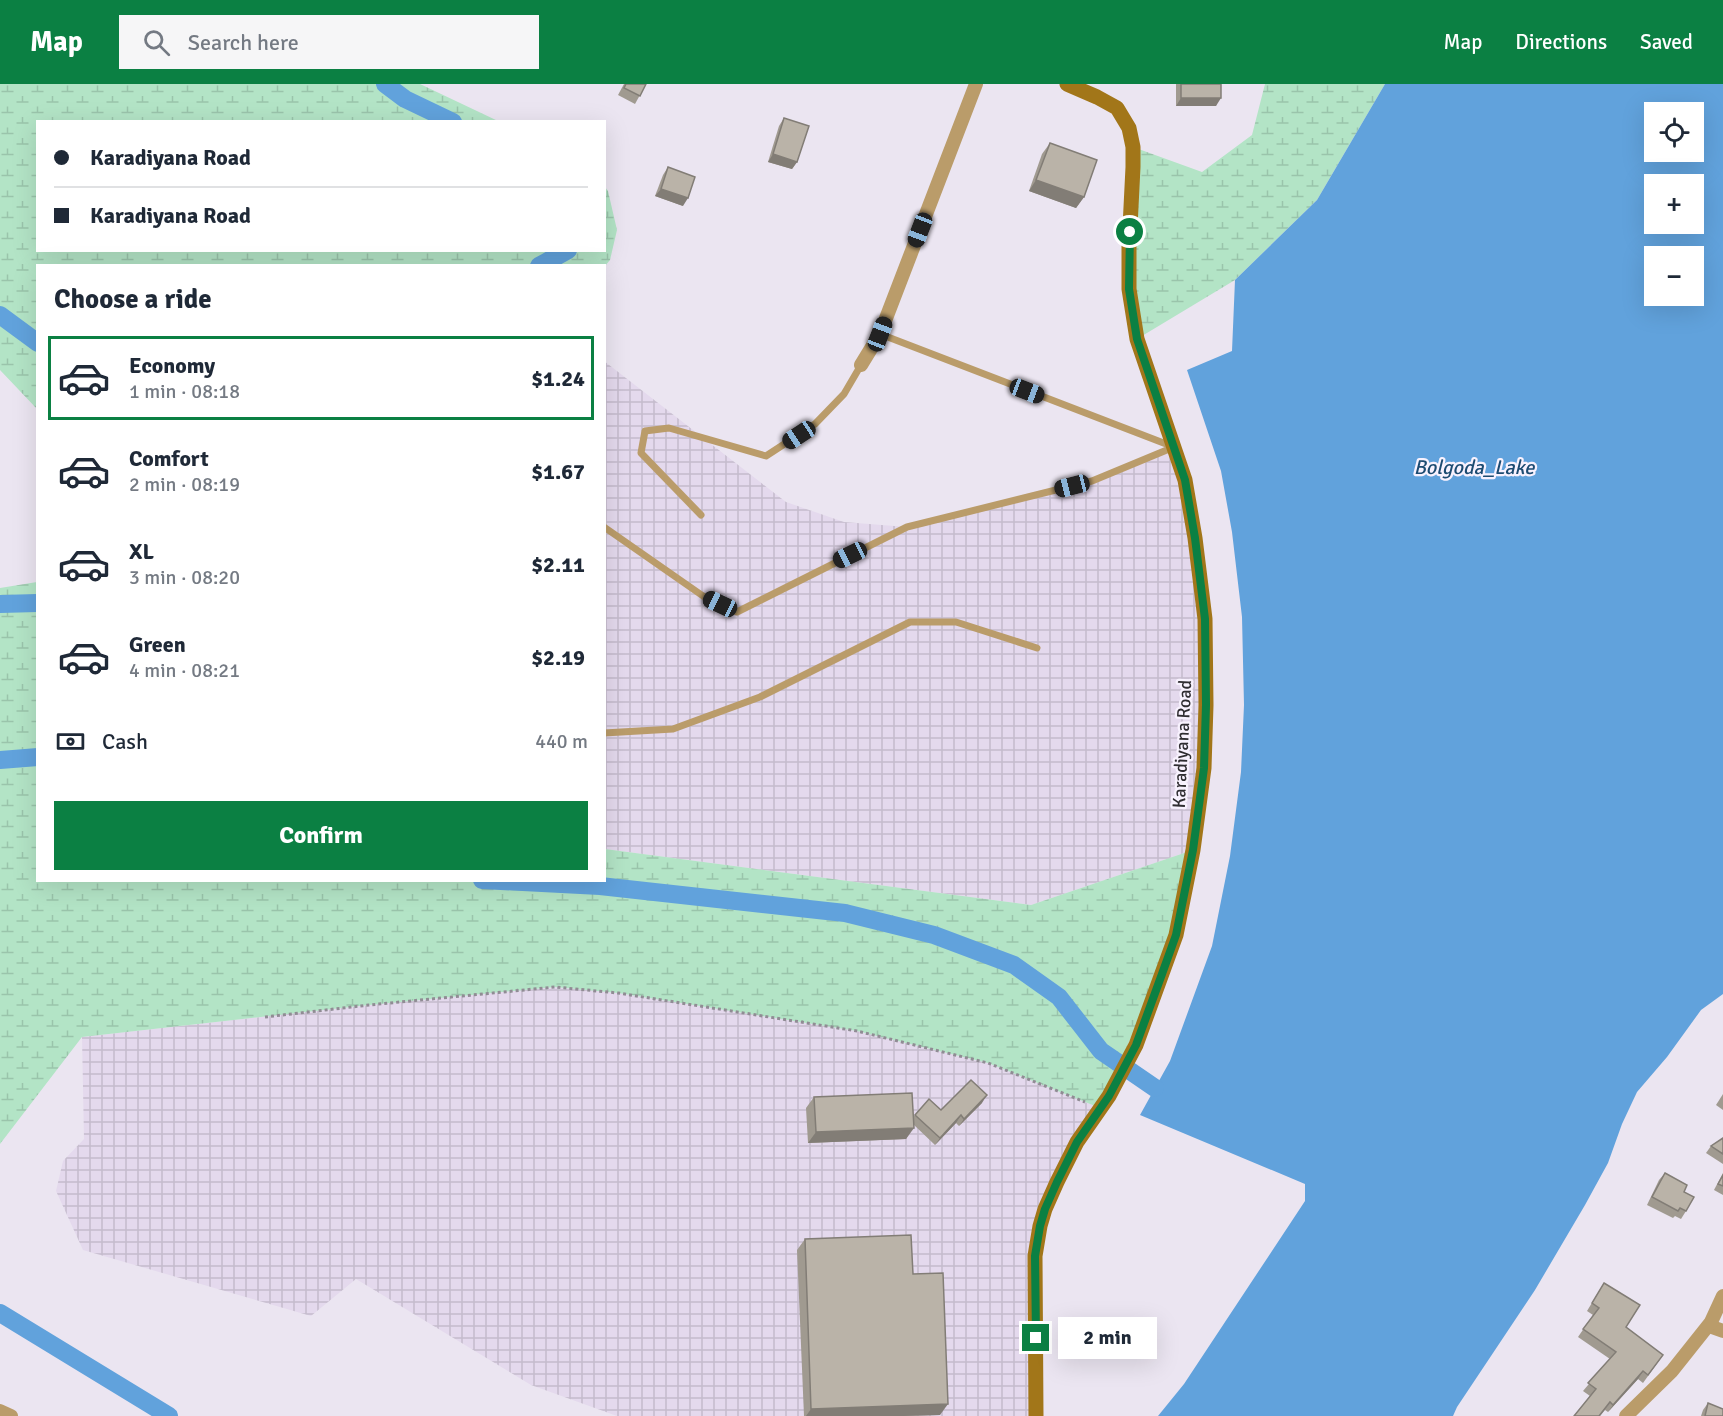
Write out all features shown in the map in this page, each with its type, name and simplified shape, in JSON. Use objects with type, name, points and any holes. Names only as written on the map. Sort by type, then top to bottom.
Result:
[{"type":"street","points":[[861,365],[880,334],[976,84]]},
{"type":"street","name":"Karadiyana Road","points":[[1036,1416],[1035,1256],[1040,1226],[1045,1209],[1077,1142],[1105,1102],[1136,1045],[1176,935],[1193,850],[1204,768],[1206,705],[1205,619],[1185,480],[1137,339],[1129,289],[1133,147],[1129,128],[1117,108],[1067,84]]},
{"type":"street","points":[[1626,1416],[1672,1371],[1708,1326],[1723,1296]]},
{"type":"street","points":[[1708,1326],[1723,1331]]},
{"type":"street","points":[[0,1411],[11,1416]]},
{"type":"lane","points":[[880,334],[1174,447]]},
{"type":"lane","points":[[701,515],[641,453],[645,431],[669,428],[766,456],[815,424],[844,394],[861,365]]},
{"type":"lane","points":[[606,528],[703,596],[737,612],[907,527],[1092,481],[1174,447]]},
{"type":"lane","points":[[606,733],[673,729],[684,725],[760,697],[910,622],[956,622],[1037,648]]},
{"type":"path","points":[[265,1017],[555,987],[618,993],[857,1031],[988,1063],[1105,1102]]},
{"type":"shaded area","points":[[606,363],[786,502],[844,522],[907,527],[1092,481],[1174,447],[1205,619],[1193,850],[1031,905],[606,849]]},
{"type":"shaded area","points":[[555,987],[618,993],[857,1031],[988,1063],[1100,1108],[1040,1226],[1036,1416],[617,1416],[531,1385],[356,1279],[311,1316],[83,1250],[56,1191],[63,1161],[84,1139],[82,1037]]},
{"type":"green space","points":[[0,84],[420,84],[496,120],[36,120],[36,252],[606,252],[606,188],[608,191],[617,230],[610,260],[606,265],[36,264],[36,408],[0,370]]},
{"type":"green space","points":[[1265,84],[1385,84],[1317,200],[1235,280],[1137,339],[1133,147],[1202,172],[1252,135]]},
{"type":"green space","points":[[36,582],[36,882],[606,882],[606,849],[1031,905],[1193,850],[1176,935],[1100,1108],[988,1063],[857,1031],[618,993],[555,987],[82,1037],[0,1144],[0,588]]},
{"type":"water","name":"Bolgoda_Lake","points":[[1385,84],[1723,84],[1723,994],[1701,1010],[1667,1057],[1637,1092],[1608,1163],[1585,1205],[1535,1290],[1453,1416],[1158,1416],[1184,1384],[1305,1201],[1305,1184],[1140,1115],[1170,1061],[1212,946],[1230,856],[1241,772],[1244,705],[1242,617],[1232,532],[1221,471],[1187,370],[1232,351],[1235,280],[1317,200]]},
{"type":"building","points":[[626,84],[646,84],[640,96],[624,88]]},
{"type":"building","points":[[1181,84],[1221,84],[1221,98],[1181,98]]},
{"type":"building","points":[[784,118],[809,126],[797,162],[773,154]]},
{"type":"building","points":[[1050,143],[1097,160],[1084,197],[1036,180]]},
{"type":"building","points":[[668,167],[695,177],[688,198],[661,189]]},
{"type":"building","points":[[971,1080],[987,1095],[964,1119],[961,1115],[940,1138],[915,1115],[929,1099],[941,1110]]},
{"type":"building","points":[[912,1093],[914,1128],[816,1132],[814,1097]]},
{"type":"building","points":[[1723,1138],[1723,1154],[1711,1146]]},
{"type":"building","points":[[1665,1173],[1687,1185],[1684,1192],[1694,1197],[1686,1211],[1680,1208],[1678,1211],[1652,1197]]},
{"type":"building","points":[[1723,1175],[1723,1186],[1718,1184]]},
{"type":"building","points":[[911,1235],[913,1274],[943,1273],[948,1404],[811,1409],[805,1239]]},
{"type":"building","points":[[1604,1283],[1640,1305],[1626,1327],[1663,1355],[1648,1375],[1643,1371],[1613,1405],[1610,1402],[1599,1416],[1574,1416],[1596,1389],[1588,1383],[1616,1352],[1583,1329],[1599,1308],[1592,1303]]},
{"type":"building","points":[[1708,1403],[1723,1409],[1723,1416],[1705,1416]]},
{"type":"waterway","points":[[385,84],[405,99],[449,120]]},
{"type":"waterway","points":[[543,264],[564,252]]},
{"type":"waterway","points":[[0,315],[36,342]]},
{"type":"waterway","points":[[0,604],[36,603]]},
{"type":"waterway","points":[[0,760],[36,757]]},
{"type":"waterway","points":[[521,882],[600,886],[845,913],[934,935],[1014,965],[1059,997],[1101,1051],[1155,1088]]},
{"type":"waterway","points":[[0,1313],[169,1416]]},
{"type":"route","points":[[1036,1338],[1035,1256],[1045,1209],[1077,1142],[1109,1096],[1136,1045],[1162,974],[1176,935],[1193,850],[1204,768],[1205,619],[1195,538],[1185,480],[1137,339],[1129,289],[1130,232]]}]
